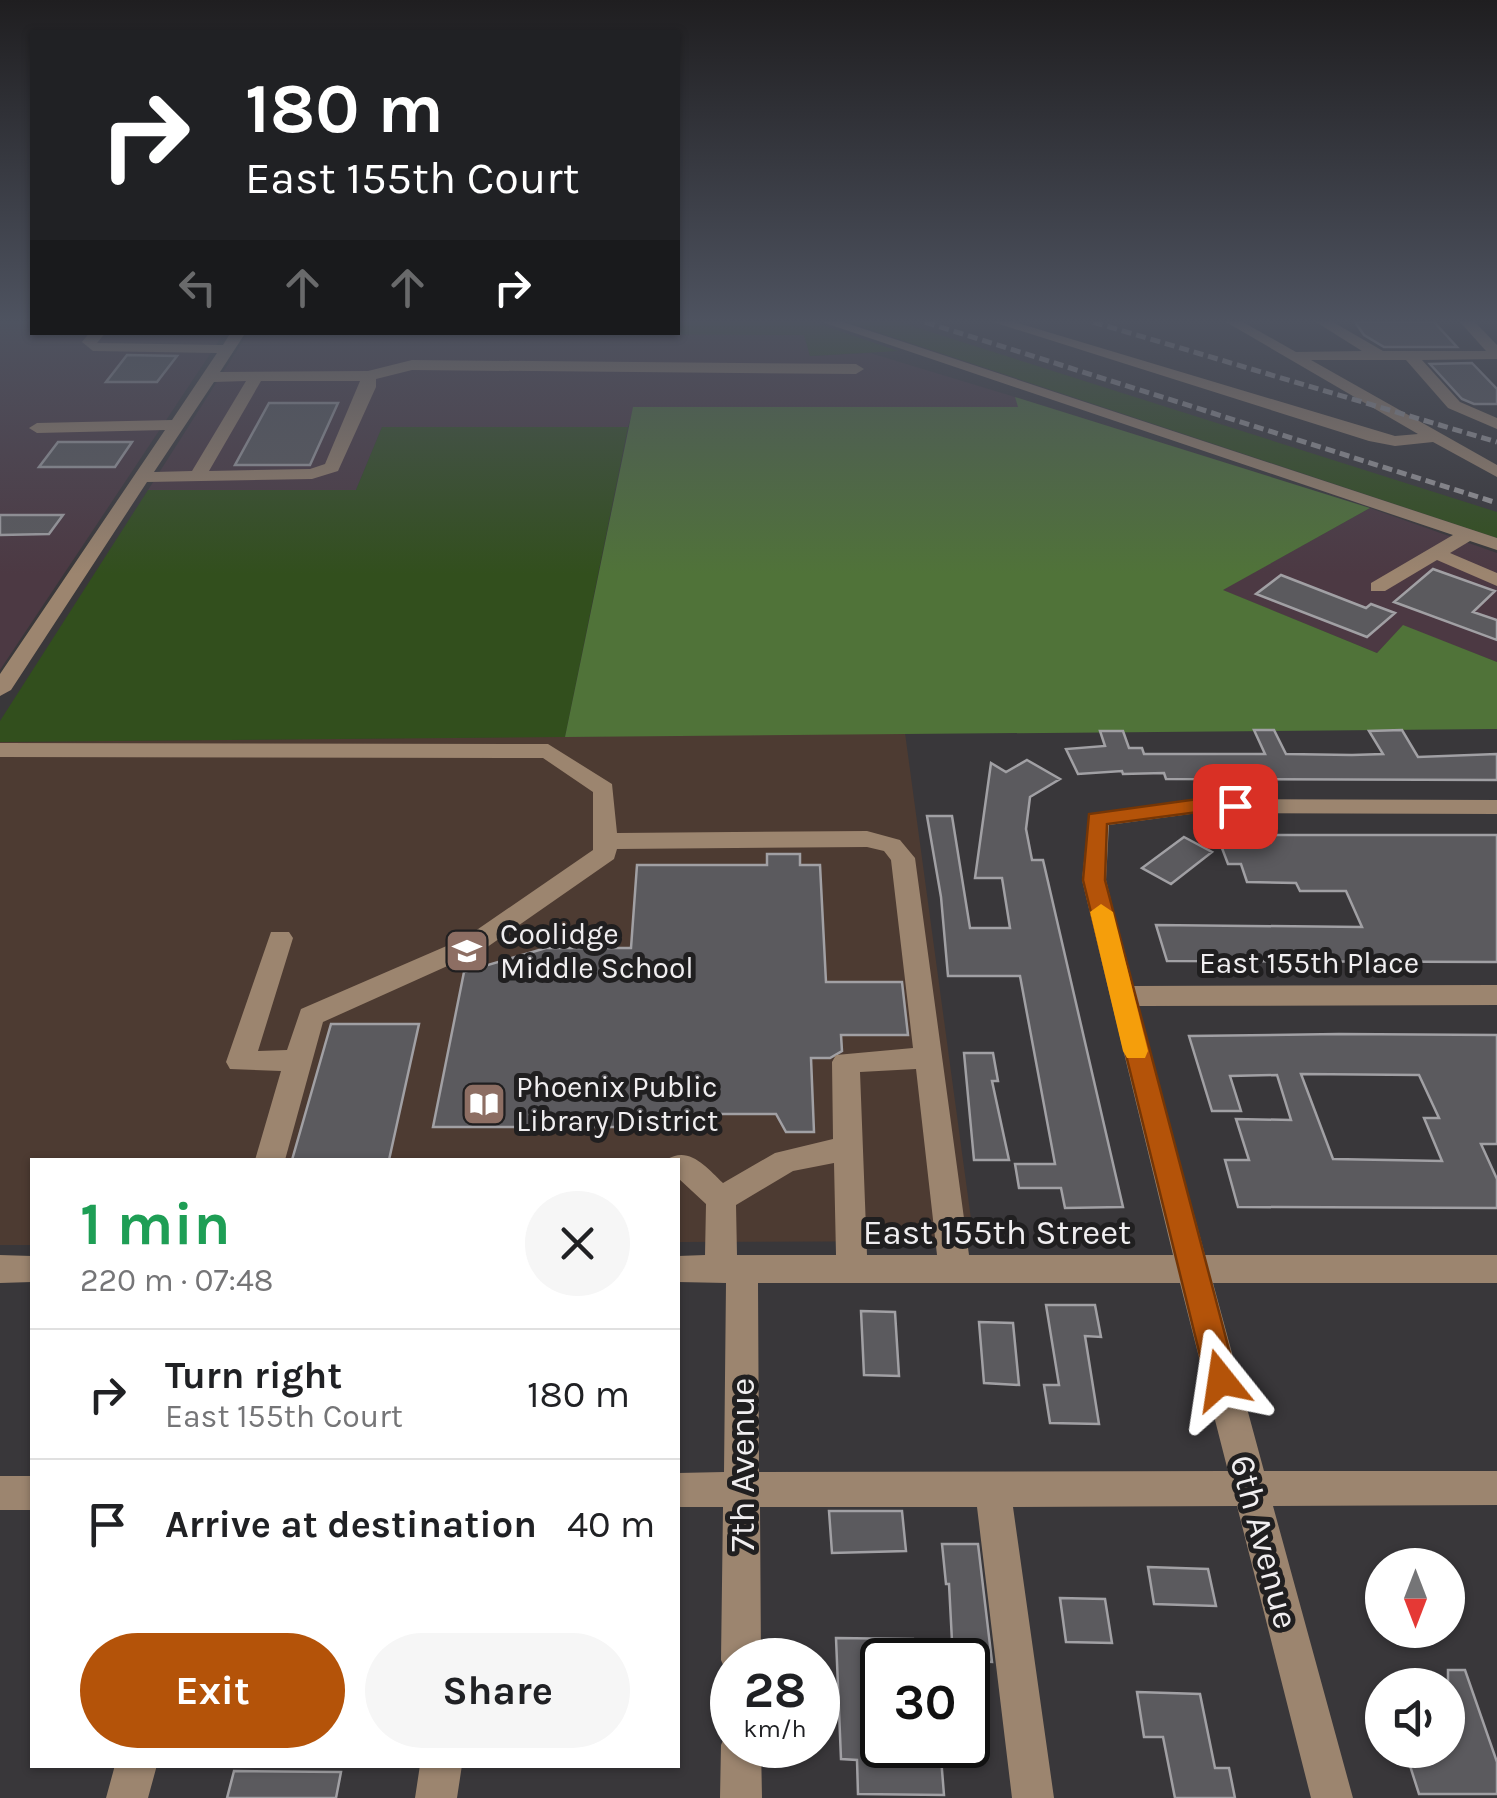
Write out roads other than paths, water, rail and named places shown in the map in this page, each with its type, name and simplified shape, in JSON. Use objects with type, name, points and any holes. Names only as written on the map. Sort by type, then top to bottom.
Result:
[{"type":"street","points":[[0,690],[190,406]]},
{"type":"street","points":[[197,478],[239,406]]},
{"type":"street","points":[[142,477],[312,474],[332,466],[359,406]]},
{"type":"street","points":[[1082,406],[1497,544]]},
{"type":"street","points":[[1271,406],[1375,438],[1394,441],[1435,437]]},
{"type":"street","points":[[1381,406],[1497,472]]},
{"type":"street","points":[[1458,406],[1497,424]]},
{"type":"street","points":[[37,428],[177,425]]},
{"type":"street","points":[[1378,587],[1468,534]]},
{"type":"street","points":[[1438,554],[1497,580]]},
{"type":"street","points":[[0,750],[548,751],[604,790],[605,853],[474,944],[311,1016],[271,1158]]},
{"type":"street","name":"6th Avenue","points":[[1332,1798],[1121,996],[1094,880],[1096,819],[1198,806],[1497,807]]},
{"type":"street","points":[[604,841],[867,839],[892,845],[904,858],[955,1269]]},
{"type":"street","points":[[280,938],[240,1062],[299,1060]]},
{"type":"street","name":"East 155th Place","points":[[1121,996],[1497,995]]},
{"type":"street","points":[[852,1269],[846,1062],[928,1058]]},
{"type":"street","points":[[680,1166],[685,1166],[721,1200],[786,1160],[848,1148]]},
{"type":"street","name":"7th Avenue","points":[[721,1200],[732,1269],[742,1490],[741,1638]]},
{"type":"street","points":[[0,1269],[30,1269]]},
{"type":"street","name":"East 155th Street","points":[[680,1269],[1497,1270]]},
{"type":"street","points":[[680,1490],[1497,1488]]},
{"type":"street","points":[[993,1489],[1033,1798]]},
{"type":"street","points":[[0,1493],[30,1492]]},
{"type":"street","points":[[127,1798],[135,1768]]},
{"type":"street","points":[[436,1798],[441,1768]]},
{"type":"street","points":[[740,1798],[741,1768]]},
{"type":"railway","points":[[1190,406],[1497,503]]},
{"type":"railway","points":[[1375,406],[1497,442]]},
{"type":"place","name":"Coolidge Middle School","points":[[467,951]]},
{"type":"place","name":"Phoenix Public Library District","points":[[484,1104]]}]
